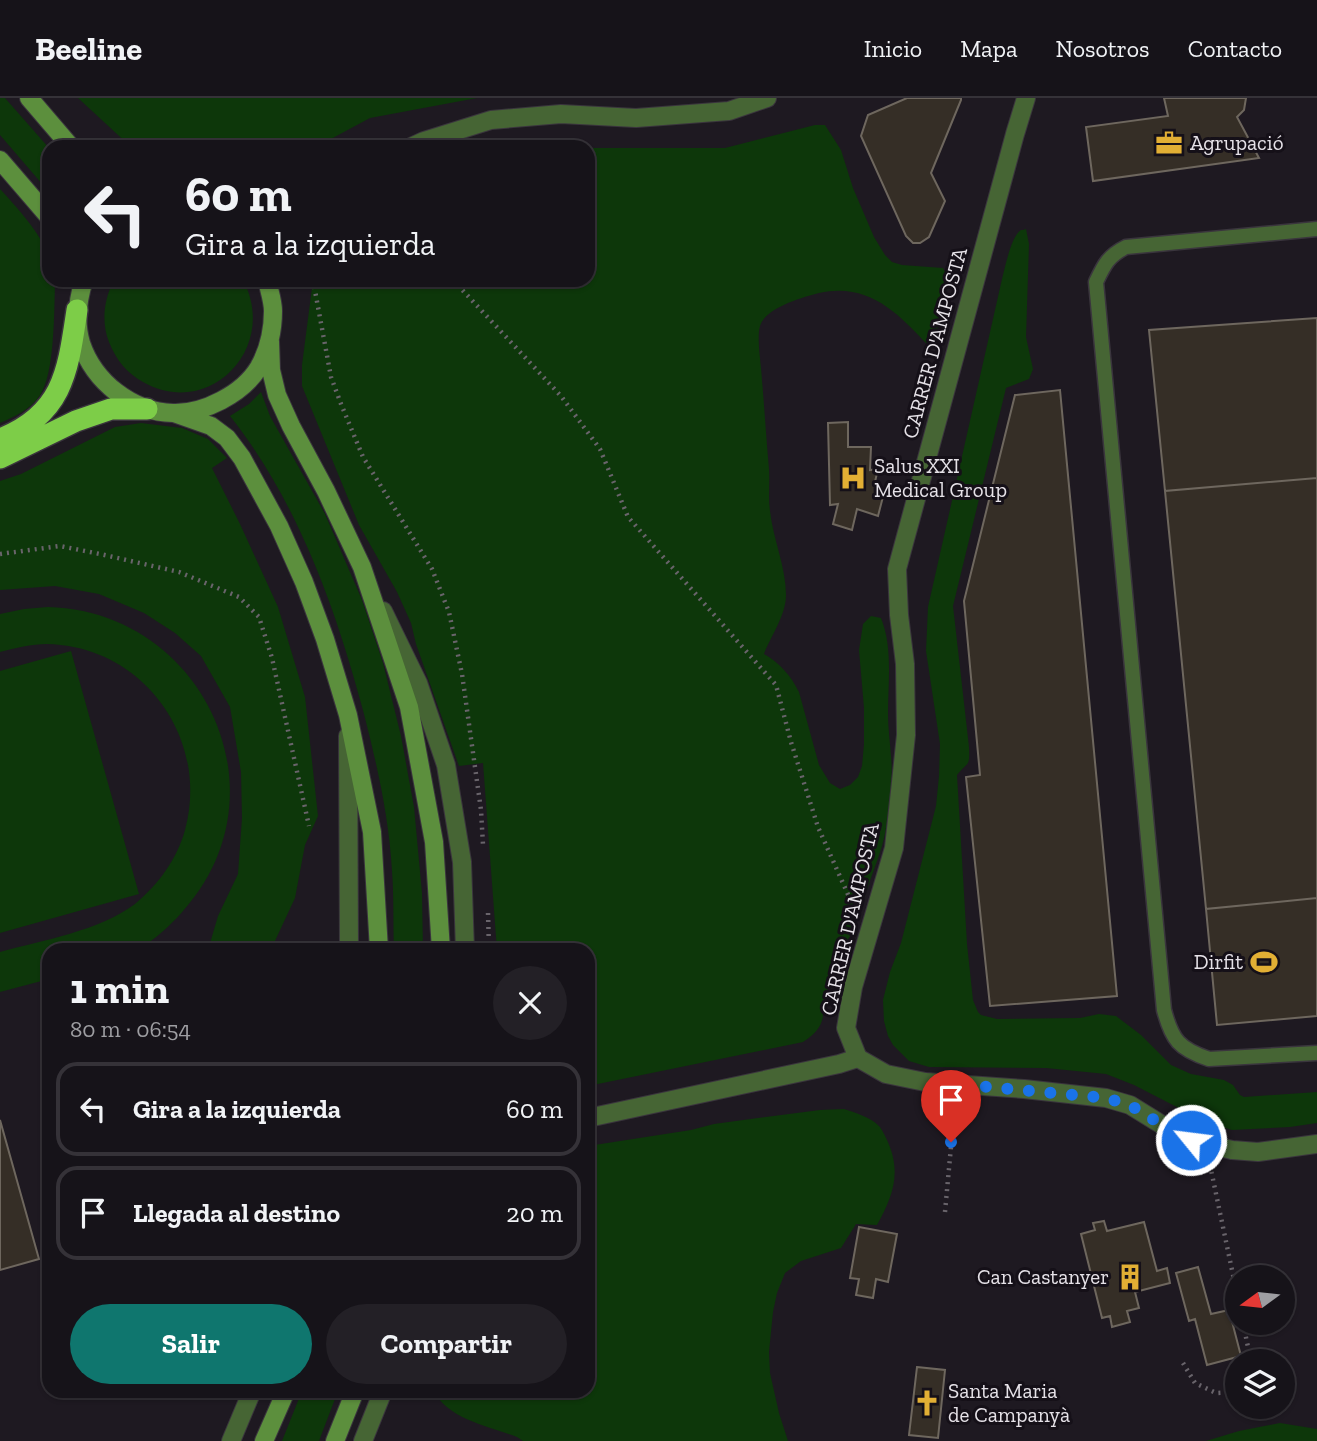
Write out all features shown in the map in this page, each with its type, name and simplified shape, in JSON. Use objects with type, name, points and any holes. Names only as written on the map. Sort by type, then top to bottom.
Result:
[{"type":"highway","points":[[0,439],[24,427],[54,398],[66,371],[77,310]]},
{"type":"highway","points":[[0,458],[83,418],[111,409],[147,409]]},
{"type":"street","points":[[29,98],[65,140]]},
{"type":"street","points":[[427,140],[491,120],[561,114],[636,118],[729,111],[767,98]]},
{"type":"street","name":"CARRER D'AMPOSTA","points":[[1015,134],[1018,98]]},
{"type":"street","name":"CARRER D'AMPOSTA","points":[[858,1058],[846,1028],[853,987],[894,848],[906,735],[905,664],[897,569],[1026,98]]},
{"type":"street","points":[[0,160],[42,209]]},
{"type":"street","points":[[75,287],[81,342],[95,371],[118,394],[147,409],[174,413],[211,426],[227,438],[242,458],[279,526],[325,639],[348,715],[372,832],[380,943]]},
{"type":"street","points":[[77,310],[82,287]]},
{"type":"street","points":[[269,287],[274,309],[270,341],[271,370],[277,395],[418,682],[446,765],[462,862],[466,943]]},
{"type":"street","points":[[174,413],[206,408],[235,393],[258,369],[270,341]]},
{"type":"street","points":[[362,567],[409,707],[434,842],[441,943]]},
{"type":"street","points":[[348,715],[349,943]]},
{"type":"street","points":[[595,1116],[858,1058],[886,1074],[925,1082],[1106,1098],[1130,1105],[1191,1140],[1232,1150],[1258,1152],[1317,1144]]},
{"type":"street","points":[[231,1441],[249,1398]]},
{"type":"street","points":[[264,1441],[283,1398]]},
{"type":"street","points":[[335,1441],[352,1398]]},
{"type":"street","points":[[363,1441],[380,1398]]},
{"type":"lane","points":[[1317,229],[1126,247],[1113,253],[1096,282],[1164,1010],[1168,1026],[1178,1042],[1192,1054],[1209,1059],[1317,1053]]},
{"type":"path","points":[[314,287],[331,377],[341,404],[363,457],[432,569],[449,612],[462,674],[484,849]]},
{"type":"path","points":[[460,287],[561,396],[600,449],[628,517],[776,685],[818,827],[867,938]]},
{"type":"path","points":[[0,554],[60,546],[179,572],[239,597],[259,617],[272,658],[309,826]]},
{"type":"path","points":[[487,901],[489,943]]},
{"type":"path","points":[[945,1212],[958,1084]]},
{"type":"path","points":[[1206,1144],[1231,1265]]},
{"type":"path","points":[[1183,1363],[1195,1383],[1216,1393],[1225,1393]]},
{"type":"green space","points":[[0,98],[5,98],[42,140],[42,184],[0,135]]},
{"type":"green space","points":[[78,98],[477,98],[370,118],[329,140],[123,140]]},
{"type":"green space","points":[[815,125],[825,125],[841,150],[853,188],[874,237],[885,255],[892,262],[902,265],[943,268],[947,276],[945,308],[936,337],[927,344],[892,310],[852,292],[819,293],[785,304],[763,320],[759,330],[769,506],[786,595],[781,618],[764,654],[789,675],[796,686],[819,765],[830,783],[840,789],[850,785],[858,777],[862,766],[864,708],[859,650],[863,624],[871,616],[881,618],[888,653],[888,719],[892,764],[890,796],[879,854],[826,996],[821,1023],[812,1035],[803,1042],[595,1085],[595,943],[496,943],[483,763],[459,766],[411,623],[397,592],[359,525],[302,386],[302,365],[312,287],[595,287],[595,148],[725,148]]},
{"type":"green space","points":[[0,189],[42,242],[42,287],[55,287],[53,341],[45,385],[32,404],[0,423]]},
{"type":"green space","points":[[1026,229],[1029,244],[1026,337],[1033,369],[1029,379],[1006,388],[953,606],[969,747],[969,761],[957,775],[973,1000],[981,1015],[997,1019],[1080,1018],[1099,1014],[1116,1016],[1141,1035],[1171,1065],[1191,1074],[1224,1080],[1244,1097],[1317,1092],[1317,1123],[1232,1130],[1204,1121],[1134,1085],[1106,1074],[1046,1068],[929,1067],[909,1061],[888,1036],[883,1000],[901,943],[936,806],[939,776],[940,744],[926,651],[928,607],[1007,260],[1017,233]]},
{"type":"green space","points":[[111,287],[246,287],[252,305],[252,330],[245,352],[232,370],[214,384],[192,392],[168,391],[143,382],[127,370],[112,349],[105,327]]},
{"type":"green space","points":[[261,392],[270,416],[325,514],[362,600],[383,663],[401,736],[414,807],[422,893],[423,943],[394,943],[388,831],[369,733],[341,635],[312,558],[276,484],[230,416],[249,404]]},
{"type":"green space","points":[[141,423],[182,428],[208,439],[227,458],[212,468],[278,607],[305,697],[318,816],[305,845],[295,898],[274,943],[210,943],[218,916],[238,874],[242,818],[241,772],[230,707],[201,656],[175,633],[144,613],[99,594],[55,586],[0,590],[0,481],[21,474],[115,427]]},
{"type":"green space","points":[[48,607],[103,616],[149,640],[187,674],[213,716],[228,764],[228,814],[214,864],[183,911],[153,939],[147,943],[42,943],[42,981],[0,992],[0,952],[70,934],[105,921],[135,904],[151,888],[166,871],[181,841],[190,796],[187,762],[178,731],[161,703],[139,679],[113,661],[82,649],[41,644],[0,652],[0,614]]},
{"type":"green space","points":[[71,651],[139,894],[0,933],[0,671]]},
{"type":"green space","points":[[844,1109],[867,1118],[881,1129],[892,1152],[894,1184],[877,1225],[856,1224],[841,1248],[801,1261],[785,1273],[773,1312],[769,1352],[770,1373],[788,1441],[523,1441],[459,1415],[440,1401],[438,1398],[595,1398],[595,1145],[714,1124]]},
{"type":"green space","points":[[299,1398],[335,1398],[319,1441],[282,1441]]},
{"type":"green space","points":[[1280,1423],[1317,1429],[1317,1441],[1206,1441],[1239,1431]]},
{"type":"building","points":[[907,98],[961,98],[931,173],[945,201],[929,237],[920,243],[913,243],[906,236],[861,136],[868,115]]},
{"type":"building","name":"Agrupació","points":[[1164,98],[1246,98],[1244,110],[1237,117],[1259,158],[1093,181],[1086,127],[1168,116]]},
{"type":"building","points":[[1317,318],[1317,478],[1165,491],[1149,330]]},
{"type":"building","points":[[1060,390],[1117,996],[990,1006],[966,777],[980,775],[964,601],[1015,395]]},
{"type":"building","name":"Salus XXI Medical Group","points":[[848,422],[848,447],[871,447],[870,470],[878,469],[874,486],[885,489],[878,516],[857,509],[852,530],[833,524],[838,504],[830,505],[828,423]]},
{"type":"building","points":[[1317,478],[1317,898],[1206,909],[1165,491]]},
{"type":"building","name":"Dirfit","points":[[1317,898],[1317,1016],[1217,1025],[1206,909]]},
{"type":"building","points":[[0,1120],[39,1259],[0,1270]]},
{"type":"building","name":"Can Castanyer","points":[[1104,1221],[1107,1231],[1144,1222],[1157,1271],[1167,1268],[1170,1283],[1135,1292],[1139,1308],[1127,1311],[1130,1322],[1112,1327],[1110,1316],[1102,1318],[1081,1234],[1095,1230],[1093,1223]]},
{"type":"building","points":[[859,1227],[897,1234],[888,1282],[876,1279],[873,1298],[856,1295],[859,1279],[850,1278]]},
{"type":"building","points":[[1198,1267],[1211,1314],[1225,1311],[1225,1335],[1236,1335],[1239,1349],[1225,1349],[1225,1360],[1207,1365],[1195,1319],[1189,1321],[1176,1273]]},
{"type":"building","name":"Santa Maria de Campanyà","points":[[917,1367],[945,1370],[938,1438],[909,1435]]},
{"type":"place","name":"Agrupació","points":[[1169,143]]},
{"type":"place","name":"Salus XXI Medical Group","points":[[853,478]]},
{"type":"place","name":"Dirfit","points":[[1264,962]]},
{"type":"place","name":"Can Castanyer","points":[[1130,1277]]},
{"type":"place","name":"Santa Maria de Campanyà","points":[[927,1403]]},
{"type":"route","points":[[951,1142],[958,1084],[1106,1098],[1130,1105],[1191,1140]]}]
